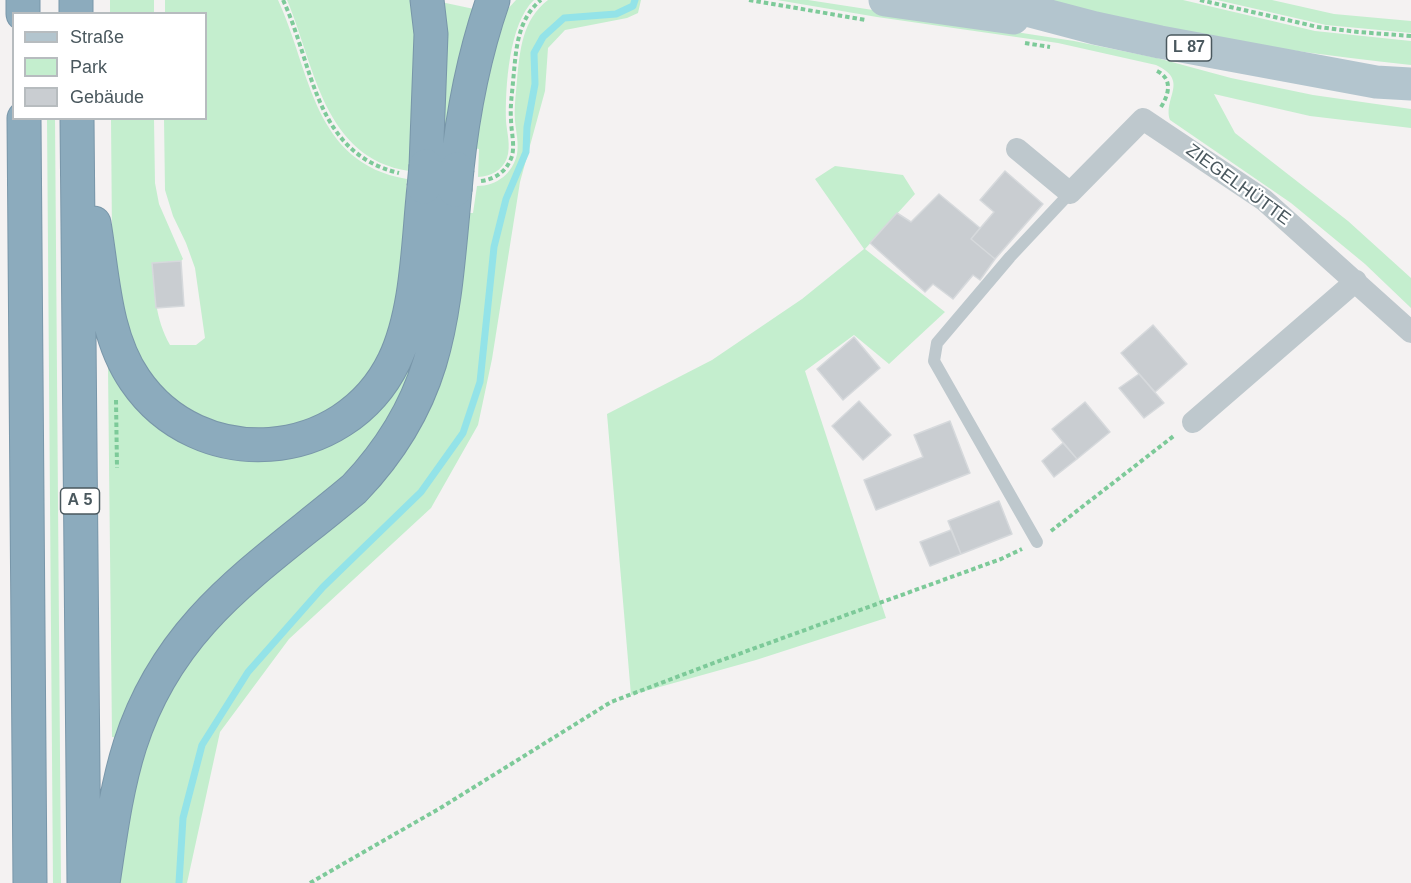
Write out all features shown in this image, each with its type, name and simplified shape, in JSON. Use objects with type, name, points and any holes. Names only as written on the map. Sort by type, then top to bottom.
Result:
[{"type":"highway","points":[[103,883],[114,812],[126,758],[143,709],[169,662],[198,622],[252,570],[354,489],[394,440],[416,401],[430,365],[440,326],[440,178],[427,0]]},
{"type":"highway","points":[[77,120],[109,316],[119,353],[138,385],[167,415],[197,433],[218,440],[266,445],[296,441],[342,421],[368,399],[393,362],[409,315],[440,178],[460,138],[474,58],[493,0]]},
{"type":"highway","points":[[24,120],[30,883]]},
{"type":"highway","name":"A 5","points":[[77,120],[84,883]]},
{"type":"main road","name":"L 87","points":[[885,0],[1095,28]]},
{"type":"main road","name":"L 87","points":[[989,0],[1095,28],[1282,66],[1376,82],[1411,84]]},
{"type":"street","name":"ZIEGELHÜTTE","points":[[1070,193],[1143,119],[1264,200],[1411,332]]},
{"type":"street","points":[[1017,149],[1070,193]]},
{"type":"street","points":[[1193,422],[1356,281]]},
{"type":"lane","points":[[1037,542],[934,361],[937,343],[1010,257],[1070,193]]},
{"type":"path","points":[[1200,0],[1318,27],[1411,36]]},
{"type":"path","points":[[79,392],[116,392],[117,468]]},
{"type":"path","points":[[310,883],[442,807],[611,702],[1001,559],[1037,542],[1193,422]]},
{"type":"green space","points":[[110,0],[154,0],[154,12],[110,12]]},
{"type":"green space","points":[[165,0],[278,0],[308,84],[333,134],[351,154],[376,170],[407,179],[405,210],[411,211],[394,334],[355,398],[275,435],[191,419],[129,350],[112,236],[111,120],[154,120],[155,183],[159,204],[183,259],[152,264],[161,325],[170,345],[196,345],[205,338],[195,268],[173,216],[165,190],[164,120],[207,120],[207,12],[165,12]]},
{"type":"green space","points":[[287,0],[417,0],[409,171],[380,163],[358,148],[340,129],[315,80]]},
{"type":"green space","points":[[516,0],[534,0],[519,24],[510,57],[506,107],[509,144],[507,158],[505,163],[492,174],[478,177],[479,149],[472,148],[477,116],[506,11]]},
{"type":"green space","points":[[548,0],[641,0],[638,13],[627,18],[565,30],[548,48],[545,91],[520,182],[492,359],[478,425],[431,508],[289,639],[220,732],[187,883],[119,883],[140,746],[197,641],[373,483],[466,213],[473,213],[477,186],[497,181],[508,172],[515,161],[518,146],[515,105],[521,47],[533,17]]},
{"type":"green space","points":[[777,0],[808,0],[1074,41],[1313,95],[1411,109],[1411,128],[1310,116],[1214,94],[1235,133],[1348,221],[1411,278],[1411,308],[1365,264],[1291,203],[1170,120],[1169,112],[1174,83],[1166,71],[1156,65],[1058,43]]},
{"type":"green space","points":[[1037,0],[1183,0],[1315,31],[1411,41],[1411,65],[1224,40]]},
{"type":"green space","points":[[1217,0],[1272,0],[1334,14],[1411,21],[1411,33],[1326,25]]},
{"type":"green space","points":[[441,2],[474,9],[445,145],[439,143]]},
{"type":"green space","points":[[47,120],[55,120],[61,883],[53,883]]},
{"type":"green space","points":[[835,166],[903,175],[915,194],[865,249],[945,312],[889,364],[854,335],[805,371],[886,618],[756,660],[631,695],[607,414],[712,360],[802,299],[864,249],[815,179]]},
{"type":"green space","points":[[415,329],[418,356],[387,428],[324,499],[122,739],[112,737],[108,368],[114,366],[126,385],[288,453]]},
{"type":"building","points":[[1005,171],[1043,204],[995,259],[971,239],[994,212],[980,200]]},
{"type":"building","points":[[939,194],[980,228],[971,239],[995,259],[980,280],[973,275],[953,299],[933,284],[925,292],[870,243],[897,213],[911,222]]},
{"type":"building","points":[[181,261],[184,306],[156,308],[152,263]]},
{"type":"building","points":[[1153,325],[1187,364],[1155,392],[1121,353]]},
{"type":"building","points":[[854,337],[880,368],[843,400],[817,369]]},
{"type":"building","points":[[1139,374],[1164,403],[1144,418],[1119,388]]},
{"type":"building","points":[[859,401],[891,435],[863,460],[832,426]]},
{"type":"building","points":[[1085,402],[1110,432],[1077,459],[1052,429]]},
{"type":"building","points":[[950,421],[970,473],[876,510],[864,480],[923,457],[914,435]]},
{"type":"building","points":[[1063,443],[1077,459],[1054,477],[1042,461]]},
{"type":"building","points":[[999,501],[1012,534],[961,554],[948,521]]},
{"type":"building","points":[[951,530],[961,554],[930,566],[920,542]]},
{"type":"waterway","points":[[179,883],[183,818],[202,745],[248,672],[323,587],[421,492],[463,433],[480,382],[494,247],[506,199],[526,152],[527,127],[535,84],[534,53],[543,37],[564,18],[616,14],[633,6],[635,0]]}]
